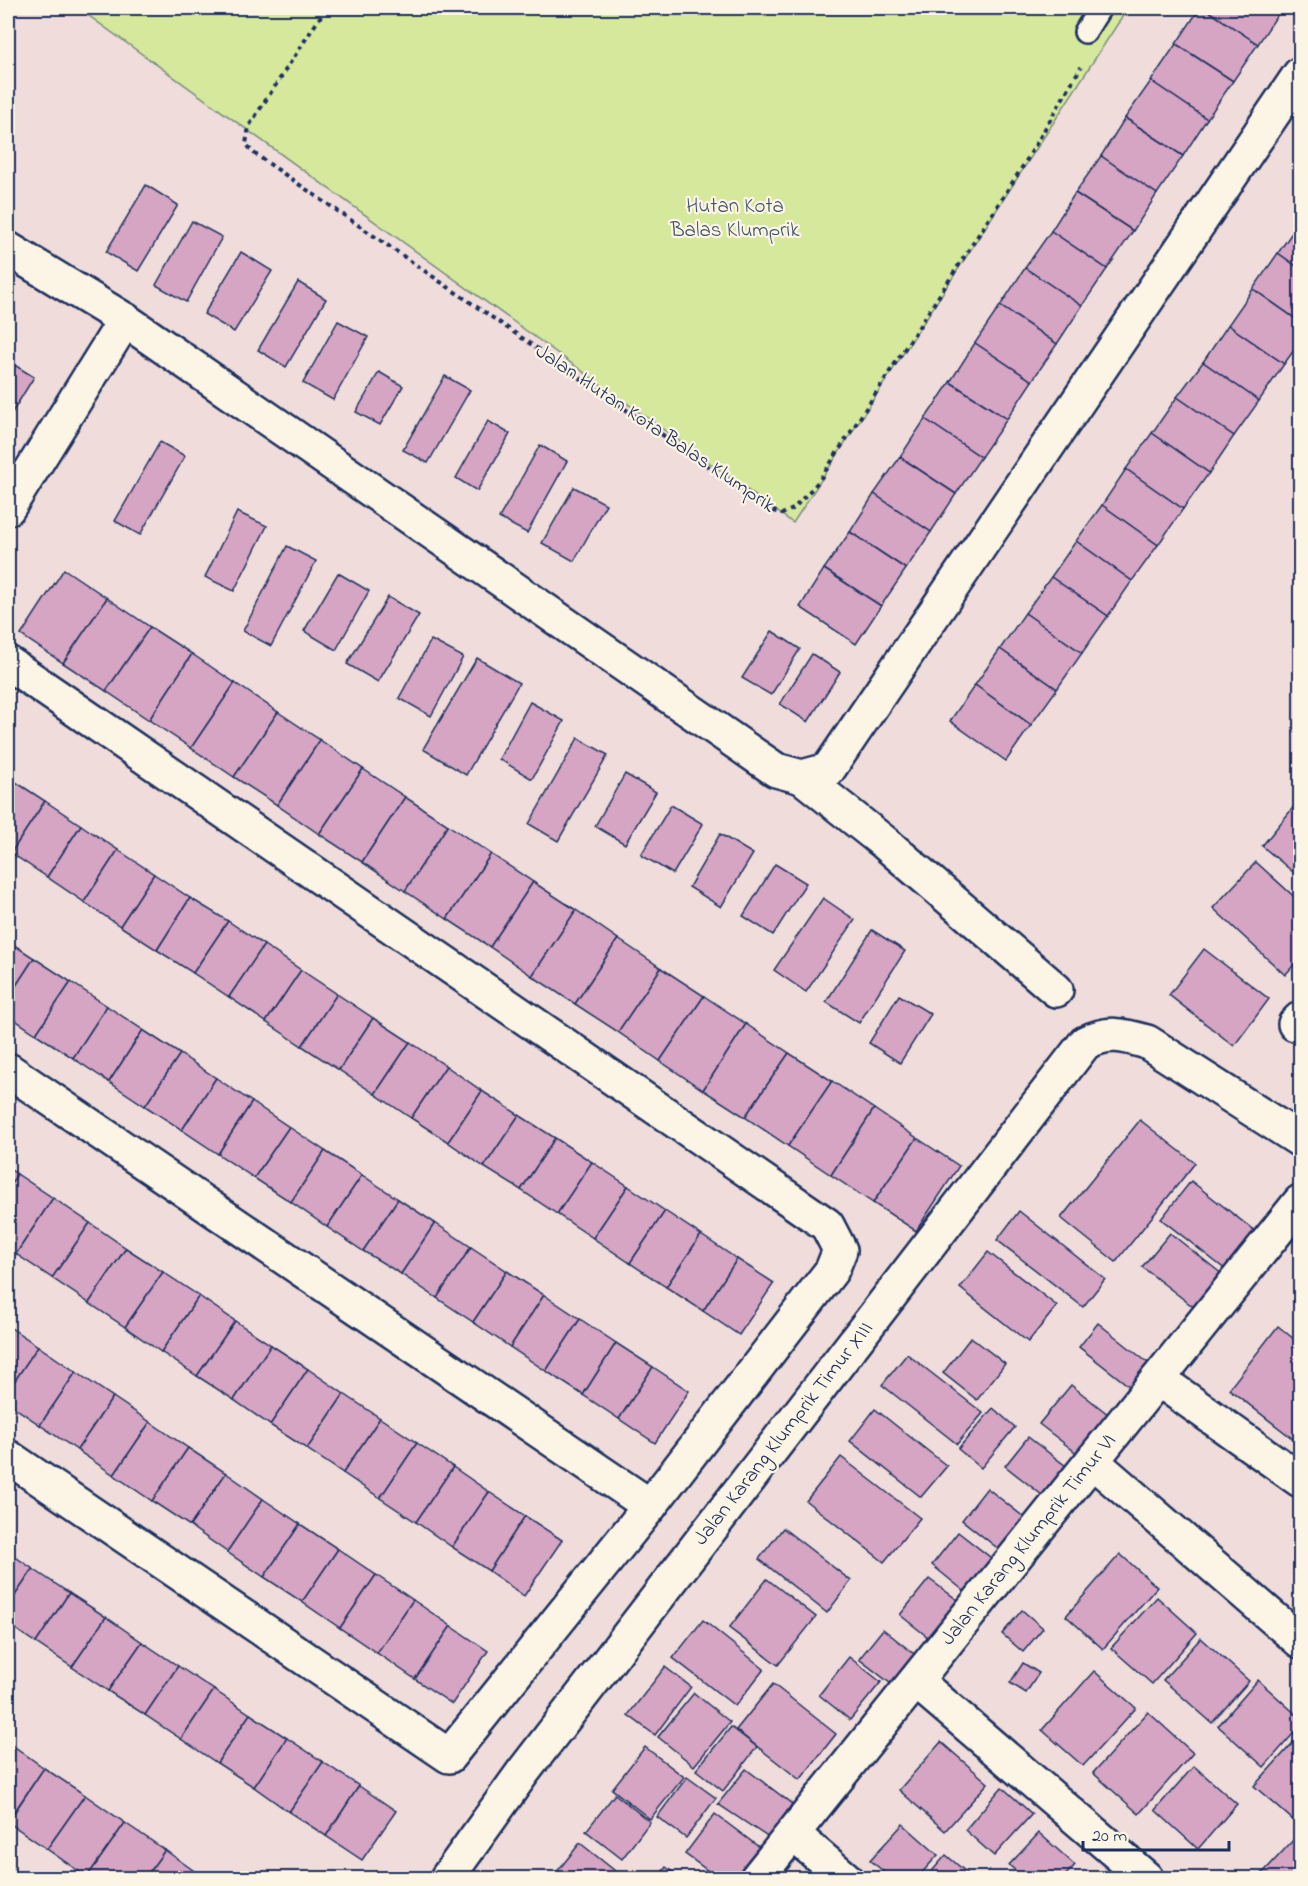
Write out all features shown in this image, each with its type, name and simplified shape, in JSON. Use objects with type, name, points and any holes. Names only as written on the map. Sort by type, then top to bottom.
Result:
[{"type":"street","points":[[802,777],[828,770],[1300,74]]},
{"type":"street","points":[[8,249],[125,321],[776,770],[802,777],[885,843],[1056,990]]},
{"type":"street","points":[[8,508],[125,321]]},
{"type":"street","points":[[8,663],[827,1225],[840,1250],[832,1270],[650,1506],[449,1756],[8,1457]]},
{"type":"street","name":"Jalan Karang Klumprik Timur XIII","points":[[447,1878],[523,1772],[1085,1043],[1100,1035],[1124,1035],[1147,1042],[1300,1140]]},
{"type":"street","points":[[8,1070],[650,1506]]},
{"type":"street","name":"Jalan Karang Klumprik Timur VI","points":[[757,1878],[1300,1202]]},
{"type":"street","points":[[1158,1379],[1300,1480]]},
{"type":"street","points":[[1092,1461],[1300,1641]]},
{"type":"street","points":[[916,1681],[1146,1878]]},
{"type":"street","points":[[793,1834],[845,1878]]},
{"type":"lane","points":[[1086,32],[1100,8]]},
{"type":"path","name":"Jalan Hutan Kota Balas Klumprik","points":[[326,8],[249,126],[246,144],[255,154],[772,511],[782,514],[794,509],[819,481],[1025,163],[1075,79],[1085,57],[1088,38],[1086,32]]},
{"type":"green space","name":"Hutan Kota Balas Klumprik","points":[[78,8],[1128,8],[793,523]]},
{"type":"building","points":[[1200,8],[1204,8],[1258,44],[1233,81],[1176,44]]},
{"type":"building","points":[[1204,8],[1282,8],[1258,44]]},
{"type":"building","points":[[1176,44],[1233,81],[1207,119],[1151,81]]},
{"type":"building","points":[[1151,81],[1207,119],[1183,156],[1125,118]]},
{"type":"building","points":[[1125,118],[1183,156],[1157,194],[1101,156]]},
{"type":"building","points":[[1101,156],[1157,194],[1133,231],[1075,193]]},
{"type":"building","points":[[146,185],[178,205],[138,271],[106,252]]},
{"type":"building","points":[[1075,193],[1133,231],[1107,269],[1051,231]]},
{"type":"building","points":[[192,221],[222,237],[186,302],[156,285]]},
{"type":"building","points":[[1300,221],[1300,269],[1278,253]]},
{"type":"building","points":[[1051,231],[1107,269],[1082,306],[1025,268]]},
{"type":"building","points":[[241,252],[272,271],[234,332],[204,314]]},
{"type":"building","points":[[1278,253],[1300,269],[1300,322],[1253,289]]},
{"type":"building","points":[[1025,268],[1082,306],[1057,344],[1000,306]]},
{"type":"building","points":[[298,282],[326,299],[286,367],[258,350]]},
{"type":"building","points":[[1253,289],[1300,322],[1300,342],[1284,364],[1228,325]]},
{"type":"building","points":[[1000,306],[1057,344],[1032,381],[975,343]]},
{"type":"building","points":[[338,321],[368,337],[333,400],[303,383]]},
{"type":"building","points":[[1228,325],[1284,364],[1259,401],[1203,362]]},
{"type":"building","points":[[975,343],[1032,381],[1007,419],[950,382]]},
{"type":"building","points":[[8,361],[34,377],[8,419]]},
{"type":"building","points":[[1203,362],[1259,401],[1234,436],[1177,397]]},
{"type":"building","points":[[379,372],[403,386],[380,425],[356,412]]},
{"type":"building","points":[[445,376],[470,390],[428,463],[403,450]]},
{"type":"building","points":[[950,382],[1007,419],[981,457],[925,419]]},
{"type":"building","points":[[1177,397],[1234,436],[1209,473],[1152,433]]},
{"type":"building","points":[[925,419],[981,457],[956,494],[900,457]]},
{"type":"building","points":[[488,421],[510,434],[477,491],[456,478]]},
{"type":"building","points":[[1152,433],[1209,473],[1183,509],[1126,469]]},
{"type":"building","points":[[160,442],[185,456],[140,535],[115,521]]},
{"type":"building","points":[[540,445],[567,461],[527,533],[499,518]]},
{"type":"building","points":[[900,457],[956,494],[931,532],[874,494]]},
{"type":"building","points":[[1126,469],[1183,509],[1158,545],[1102,505]]},
{"type":"building","points":[[574,487],[606,504],[574,561],[542,543]]},
{"type":"building","points":[[874,494],[931,532],[906,569],[850,532]]},
{"type":"building","points":[[1102,505],[1158,545],[1132,581],[1076,541]]},
{"type":"building","points":[[237,512],[267,526],[234,591],[205,577]]},
{"type":"building","points":[[850,532],[906,569],[881,606],[824,569]]},
{"type":"building","points":[[1076,541],[1132,581],[1108,616],[1051,577]]},
{"type":"building","points":[[287,546],[316,561],[271,646],[243,631]]},
{"type":"building","points":[[64,569],[107,598],[63,663],[21,635]]},
{"type":"building","points":[[824,569],[881,606],[856,644],[800,607]]},
{"type":"building","points":[[338,573],[369,591],[336,650],[304,631]]},
{"type":"building","points":[[1051,577],[1108,616],[1082,653],[1025,613]]},
{"type":"building","points":[[388,597],[419,615],[378,682],[347,664]]},
{"type":"building","points":[[107,598],[150,627],[106,691],[63,663]]},
{"type":"building","points":[[1025,613],[1082,653],[1057,689],[1000,649]]},
{"type":"building","points":[[150,627],[192,654],[149,720],[106,691]]},
{"type":"building","points":[[772,631],[800,649],[771,695],[742,678]]},
{"type":"building","points":[[431,640],[463,657],[431,716],[399,698]]},
{"type":"building","points":[[1000,649],[1057,689],[1031,725],[975,685]]},
{"type":"building","points":[[192,654],[235,683],[191,748],[149,720]]},
{"type":"building","points":[[812,654],[840,672],[808,722],[780,704]]},
{"type":"building","points":[[477,658],[519,683],[466,775],[423,749]]},
{"type":"building","points":[[235,683],[278,712],[234,777],[191,748]]},
{"type":"building","points":[[975,685],[1031,725],[1006,761],[950,721]]},
{"type":"building","points":[[530,702],[564,721],[532,779],[499,759]]},
{"type":"building","points":[[278,712],[320,740],[277,805],[234,777]]},
{"type":"building","points":[[578,738],[608,755],[558,841],[529,824]]},
{"type":"building","points":[[320,740],[363,769],[319,834],[277,805]]},
{"type":"building","points":[[363,769],[405,797],[362,862],[319,834]]},
{"type":"building","points":[[625,774],[656,792],[625,844],[595,826]]},
{"type":"building","points":[[8,777],[45,801],[11,853],[8,851]]},
{"type":"building","points":[[405,797],[448,825],[405,891],[362,862]]},
{"type":"building","points":[[1300,799],[1300,878],[1262,846]]},
{"type":"building","points":[[45,801],[81,825],[47,877],[11,853]]},
{"type":"building","points":[[671,805],[703,824],[673,874],[641,855]]},
{"type":"building","points":[[81,825],[118,850],[84,902],[47,877]]},
{"type":"building","points":[[448,825],[491,854],[447,919],[405,891]]},
{"type":"building","points":[[720,834],[753,854],[721,907],[689,887]]},
{"type":"building","points":[[118,850],[154,874],[120,926],[84,902]]},
{"type":"building","points":[[491,854],[533,882],[490,947],[447,919]]},
{"type":"building","points":[[1256,862],[1300,902],[1300,958],[1285,975],[1213,908]]},
{"type":"building","points":[[775,864],[806,883],[773,935],[743,916]]},
{"type":"building","points":[[154,874],[190,898],[157,950],[120,926]]},
{"type":"building","points":[[533,882],[576,910],[532,976],[490,947]]},
{"type":"building","points":[[190,898],[228,921],[193,973],[157,950]]},
{"type":"building","points":[[823,898],[855,920],[806,992],[774,970]]},
{"type":"building","points":[[576,910],[618,939],[575,1004],[532,976]]},
{"type":"building","points":[[228,921],[264,945],[229,997],[193,973]]},
{"type":"building","points":[[872,930],[905,951],[859,1023],[826,1002]]},
{"type":"building","points":[[618,939],[661,968],[618,1032],[575,1004]]},
{"type":"building","points":[[8,941],[34,958],[8,998]]},
{"type":"building","points":[[264,945],[301,970],[266,1022],[229,997]]},
{"type":"building","points":[[1204,949],[1269,999],[1234,1046],[1169,995]]},
{"type":"building","points":[[34,958],[71,982],[36,1034],[8,1015],[8,998]]},
{"type":"building","points":[[661,968],[704,996],[660,1061],[618,1032]]},
{"type":"building","points":[[301,970],[337,994],[302,1046],[266,1022]]},
{"type":"building","points":[[71,982],[107,1006],[73,1058],[36,1034]]},
{"type":"building","points":[[337,994],[373,1018],[339,1070],[302,1046]]},
{"type":"building","points":[[899,995],[931,1014],[900,1063],[869,1043]]},
{"type":"building","points":[[704,996],[746,1024],[703,1090],[660,1061]]},
{"type":"building","points":[[107,1006],[143,1030],[109,1082],[73,1058]]},
{"type":"building","points":[[373,1018],[410,1042],[375,1094],[339,1070]]},
{"type":"building","points":[[746,1024],[789,1053],[745,1117],[703,1090]]},
{"type":"building","points":[[143,1030],[180,1054],[145,1106],[109,1082]]},
{"type":"building","points":[[410,1042],[446,1066],[411,1118],[375,1094]]},
{"type":"building","points":[[789,1053],[832,1081],[788,1146],[745,1117]]},
{"type":"building","points":[[180,1054],[216,1078],[182,1130],[145,1106]]},
{"type":"building","points":[[446,1066],[482,1091],[448,1142],[411,1118]]},
{"type":"building","points":[[216,1078],[252,1102],[218,1154],[182,1130]]},
{"type":"building","points":[[832,1081],[874,1109],[831,1175],[788,1146]]},
{"type":"building","points":[[482,1091],[519,1115],[484,1167],[448,1142]]},
{"type":"building","points":[[252,1102],[289,1127],[254,1178],[218,1154]]},
{"type":"building","points":[[874,1109],[917,1138],[873,1203],[831,1175]]},
{"type":"building","points":[[519,1115],[555,1138],[521,1190],[484,1167]]},
{"type":"building","points":[[1140,1120],[1195,1163],[1116,1262],[1061,1218]]},
{"type":"building","points":[[289,1127],[325,1151],[291,1202],[254,1178]]},
{"type":"building","points":[[555,1138],[592,1162],[557,1214],[521,1190]]},
{"type":"building","points":[[917,1138],[959,1166],[916,1231],[873,1203]]},
{"type":"building","points":[[325,1151],[362,1175],[327,1227],[291,1202]]},
{"type":"building","points":[[592,1162],[628,1186],[593,1238],[557,1214]]},
{"type":"building","points":[[8,1168],[17,1174],[8,1189]]},
{"type":"building","points":[[17,1174],[53,1198],[16,1254],[8,1248],[8,1189]]},
{"type":"building","points":[[362,1175],[398,1199],[363,1251],[327,1227]]},
{"type":"building","points":[[1191,1181],[1261,1236],[1231,1274],[1161,1219]]},
{"type":"building","points":[[628,1186],[665,1211],[630,1263],[593,1238]]},
{"type":"building","points":[[53,1198],[90,1223],[52,1278],[16,1254]]},
{"type":"building","points":[[398,1199],[435,1223],[401,1274],[363,1251]]},
{"type":"building","points":[[665,1211],[701,1235],[666,1287],[630,1263]]},
{"type":"building","points":[[1019,1211],[1105,1279],[1083,1307],[997,1240]]},
{"type":"building","points":[[90,1223],[126,1248],[89,1303],[52,1278]]},
{"type":"building","points":[[435,1223],[471,1247],[437,1298],[401,1274]]},
{"type":"building","points":[[1170,1233],[1227,1278],[1200,1312],[1142,1267]]},
{"type":"building","points":[[701,1235],[737,1259],[703,1311],[666,1287]]},
{"type":"building","points":[[471,1247],[507,1271],[473,1322],[437,1298]]},
{"type":"building","points":[[126,1248],[163,1272],[125,1327],[89,1303]]},
{"type":"building","points":[[988,1252],[1057,1306],[1028,1342],[960,1288]]},
{"type":"building","points":[[737,1259],[774,1283],[739,1335],[703,1311]]},
{"type":"building","points":[[507,1271],[544,1295],[510,1347],[473,1322]]},
{"type":"building","points":[[163,1272],[199,1296],[161,1352],[125,1327]]},
{"type":"building","points":[[544,1295],[580,1319],[546,1371],[510,1347]]},
{"type":"building","points":[[199,1296],[235,1321],[197,1376],[161,1352]]},
{"type":"building","points":[[580,1319],[616,1343],[583,1395],[546,1371]]},
{"type":"building","points":[[235,1321],[271,1345],[234,1400],[197,1376]]},
{"type":"building","points":[[1098,1323],[1157,1370],[1138,1393],[1079,1347]]},
{"type":"building","points":[[8,1326],[38,1346],[8,1391]]},
{"type":"building","points":[[1278,1326],[1300,1344],[1300,1437],[1297,1442],[1229,1389]]},
{"type":"building","points":[[971,1337],[1005,1364],[977,1400],[943,1373]]},
{"type":"building","points":[[616,1343],[653,1367],[619,1419],[583,1395]]},
{"type":"building","points":[[271,1345],[308,1369],[270,1425],[234,1400]]},
{"type":"building","points":[[38,1346],[76,1372],[40,1425],[8,1403],[8,1391]]},
{"type":"building","points":[[907,1354],[983,1413],[957,1444],[882,1385]]},
{"type":"building","points":[[653,1367],[689,1391],[655,1443],[619,1419]]},
{"type":"building","points":[[308,1369],[344,1394],[307,1449],[270,1425]]},
{"type":"building","points":[[76,1372],[113,1397],[77,1450],[40,1425]]},
{"type":"building","points":[[1071,1385],[1118,1422],[1087,1461],[1039,1424]]},
{"type":"building","points":[[344,1394],[380,1418],[343,1473],[307,1449]]},
{"type":"building","points":[[113,1397],[150,1422],[114,1475],[77,1450]]},
{"type":"building","points":[[993,1408],[1015,1427],[981,1468],[958,1449]]},
{"type":"building","points":[[875,1409],[947,1466],[921,1497],[850,1441]]},
{"type":"building","points":[[380,1418],[417,1443],[380,1498],[343,1473]]},
{"type":"building","points":[[150,1422],[188,1448],[152,1501],[114,1475]]},
{"type":"building","points":[[1028,1437],[1079,1476],[1056,1506],[1005,1466]]},
{"type":"building","points":[[417,1443],[453,1467],[416,1522],[380,1498]]},
{"type":"building","points":[[188,1448],[226,1473],[190,1526],[152,1501]]},
{"type":"building","points":[[841,1457],[920,1518],[884,1562],[806,1501]]},
{"type":"building","points":[[453,1467],[489,1492],[452,1547],[416,1522]]},
{"type":"building","points":[[226,1473],[263,1499],[227,1552],[190,1526]]},
{"type":"building","points":[[987,1488],[1030,1522],[1005,1554],[962,1520]]},
{"type":"building","points":[[489,1492],[525,1516],[489,1571],[452,1547]]},
{"type":"building","points":[[263,1499],[300,1524],[264,1577],[227,1552]]},
{"type":"building","points":[[525,1516],[562,1540],[524,1596],[489,1571]]},
{"type":"building","points":[[300,1524],[338,1549],[302,1602],[264,1577]]},
{"type":"building","points":[[783,1528],[851,1581],[827,1613],[759,1559]]},
{"type":"building","points":[[958,1532],[995,1561],[969,1595],[932,1565]]},
{"type":"building","points":[[338,1549],[376,1575],[340,1628],[302,1602]]},
{"type":"building","points":[[8,1552],[33,1569],[8,1606]]},
{"type":"building","points":[[1120,1554],[1157,1587],[1103,1649],[1066,1616]]},
{"type":"building","points":[[33,1569],[69,1593],[36,1643],[8,1624],[8,1606]]},
{"type":"building","points":[[376,1575],[413,1600],[377,1653],[340,1628]]},
{"type":"building","points":[[767,1579],[816,1617],[778,1665],[729,1628]]},
{"type":"building","points":[[929,1579],[963,1604],[934,1642],[900,1615]]},
{"type":"building","points":[[69,1593],[106,1617],[72,1667],[36,1643]]},
{"type":"building","points":[[1157,1597],[1197,1633],[1152,1684],[1111,1648]]},
{"type":"building","points":[[413,1600],[451,1626],[415,1679],[377,1653]]},
{"type":"building","points":[[1022,1610],[1043,1628],[1023,1652],[1002,1634]]},
{"type":"building","points":[[106,1617],[142,1642],[108,1691],[72,1667]]},
{"type":"building","points":[[703,1620],[764,1669],[735,1706],[673,1658]]},
{"type":"building","points":[[451,1626],[488,1651],[452,1704],[415,1679]]},
{"type":"building","points":[[883,1629],[923,1661],[899,1690],[859,1659]]},
{"type":"building","points":[[1201,1638],[1249,1681],[1212,1723],[1163,1680]]},
{"type":"building","points":[[142,1642],[178,1666],[145,1715],[108,1691]]},
{"type":"building","points":[[849,1657],[881,1682],[850,1720],[819,1695]]},
{"type":"building","points":[[1023,1663],[1039,1673],[1026,1693],[1010,1683]]},
{"type":"building","points":[[178,1666],[214,1690],[181,1739],[145,1715]]},
{"type":"building","points":[[665,1667],[691,1687],[655,1735],[628,1715]]},
{"type":"building","points":[[1094,1671],[1136,1708],[1083,1766],[1042,1730]]},
{"type":"building","points":[[1258,1680],[1300,1718],[1300,1726],[1264,1767],[1218,1726]]},
{"type":"building","points":[[773,1684],[836,1734],[800,1780],[736,1730]]},
{"type":"building","points":[[214,1690],[250,1714],[217,1763],[181,1739]]},
{"type":"building","points":[[694,1693],[730,1722],[694,1766],[658,1737]]},
{"type":"building","points":[[1148,1712],[1193,1753],[1139,1814],[1093,1773]]},
{"type":"building","points":[[250,1714],[287,1738],[254,1787],[217,1763]]},
{"type":"building","points":[[731,1727],[757,1747],[723,1791],[696,1770]]},
{"type":"building","points":[[1300,1735],[1300,1826],[1254,1786]]},
{"type":"building","points":[[287,1738],[323,1762],[289,1812],[254,1787]]},
{"type":"building","points":[[8,1742],[44,1768],[8,1821]]},
{"type":"building","points":[[941,1742],[988,1783],[945,1831],[899,1790]]},
{"type":"building","points":[[645,1747],[684,1777],[650,1819],[612,1789]]},
{"type":"building","points":[[323,1762],[359,1786],[326,1836],[289,1812]]},
{"type":"building","points":[[1194,1766],[1237,1804],[1198,1849],[1155,1810]]},
{"type":"building","points":[[44,1768],[85,1795],[47,1849],[8,1822]]},
{"type":"building","points":[[746,1769],[792,1804],[769,1838],[718,1804]]},
{"type":"building","points":[[687,1777],[716,1798],[686,1838],[657,1817]]},
{"type":"building","points":[[359,1786],[396,1811],[362,1860],[326,1836]]},
{"type":"building","points":[[1002,1787],[1032,1814],[994,1856],[965,1830]]},
{"type":"building","points":[[615,1794],[650,1822],[622,1859],[586,1831]]},
{"type":"building","points":[[85,1795],[125,1823],[87,1877],[47,1849]]},
{"type":"building","points":[[715,1814],[768,1854],[749,1878],[718,1878],[685,1854]]},
{"type":"building","points":[[125,1823],[165,1850],[145,1878],[87,1877]]},
{"type":"building","points":[[903,1824],[938,1855],[917,1878],[891,1878],[870,1860]]},
{"type":"building","points":[[1039,1833],[1075,1865],[1063,1878],[1024,1878],[1009,1865]]},
{"type":"building","points":[[1296,1837],[1300,1841],[1300,1878],[1258,1878]]},
{"type":"building","points":[[580,1843],[624,1878],[552,1878]]},
{"type":"building","points":[[165,1850],[204,1878],[145,1878]]},
{"type":"building","points":[[946,1855],[973,1878],[926,1878]]},
{"type":"building","points":[[666,1867],[680,1878],[657,1878]]}]
